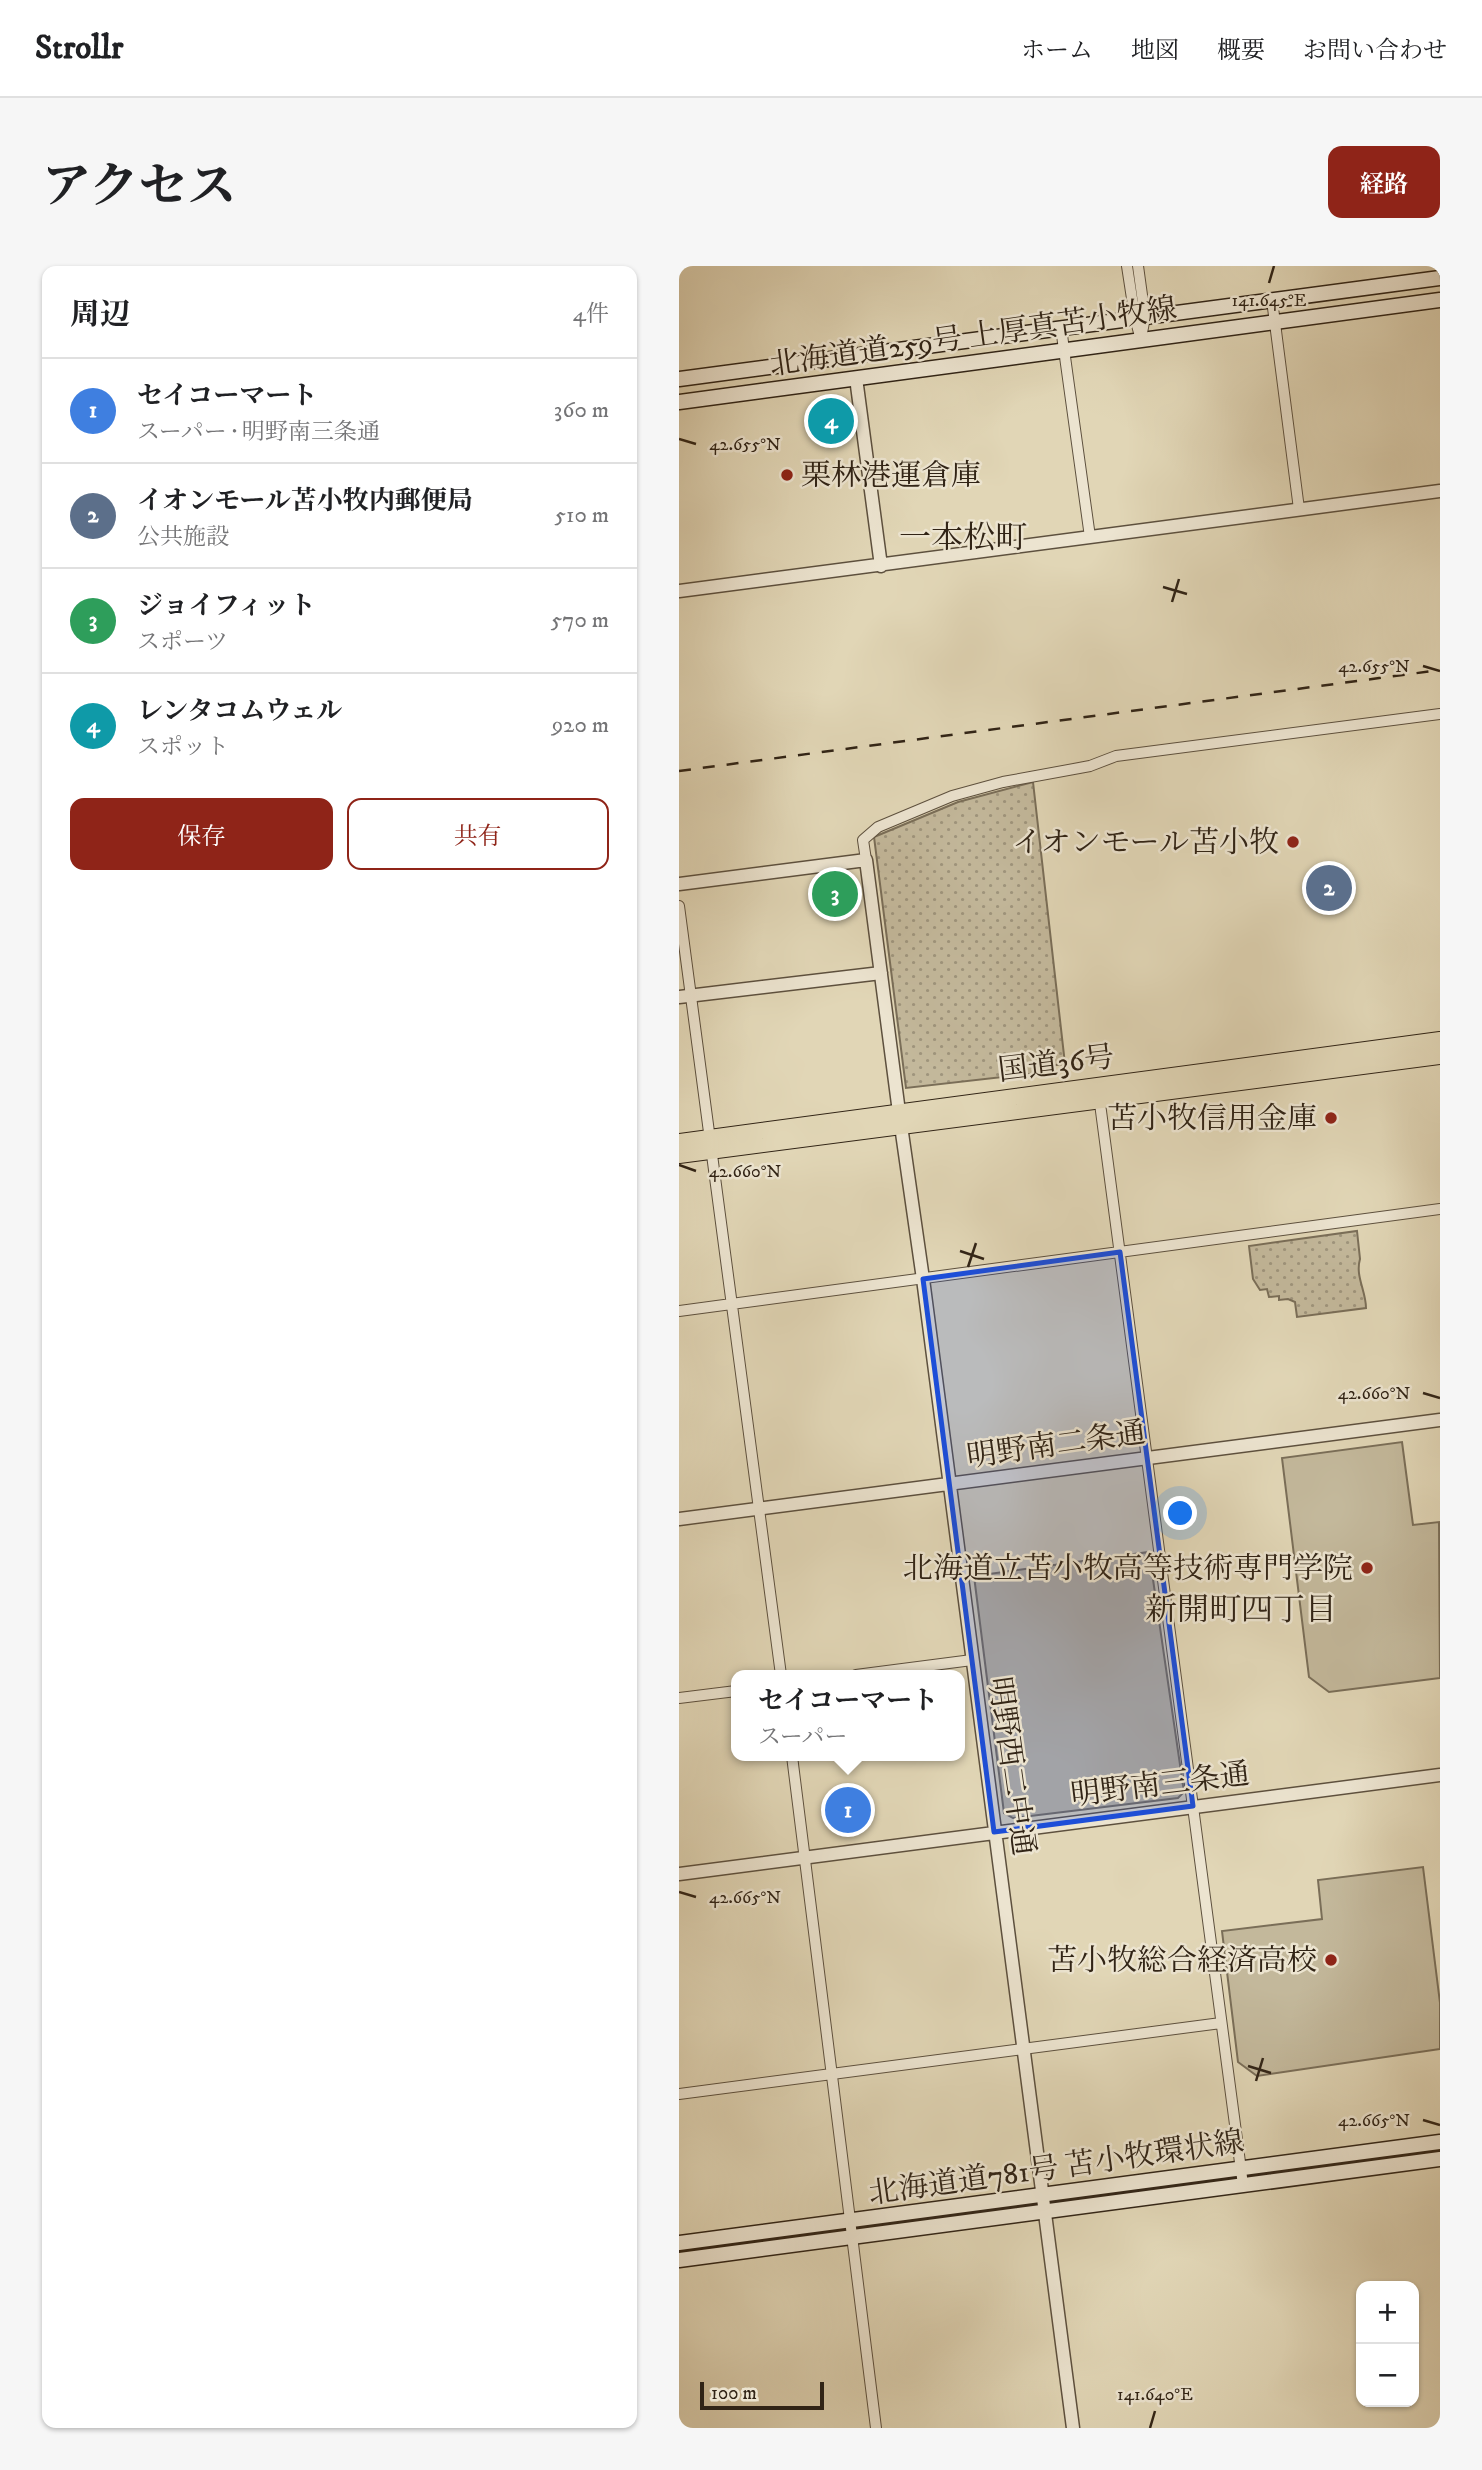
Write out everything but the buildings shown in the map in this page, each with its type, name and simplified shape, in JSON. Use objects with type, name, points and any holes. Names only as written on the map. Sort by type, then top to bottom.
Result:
[{"type":"highway","name":"国道36号","points":[[1099,1094],[1440,1040]]},
{"type":"highway","name":"国道36号","points":[[679,1142],[710,1144],[1099,1094],[1440,1056]]},
{"type":"highway","name":"国道36号","points":[[679,1155],[710,1144]]},
{"type":"main road","name":"北海道道259号 上厚真苫小牧線","points":[[679,379],[1440,278]]},
{"type":"main road","name":"北海道道259号 上厚真苫小牧線","points":[[679,402],[1440,300]]},
{"type":"main road","name":"北海道道781号 苫小牧環状線","points":[[679,2243],[1440,2142]]},
{"type":"main road","name":"北海道道781号 苫小牧環状線","points":[[679,2260],[1440,2160]]},
{"type":"street","points":[[1127,266],[1140,317]]},
{"type":"street","points":[[1138,266],[1141,340]]},
{"type":"street","points":[[1272,300],[1299,509]]},
{"type":"street","points":[[1061,328],[1090,537]]},
{"type":"street","points":[[856,378],[881,566]]},
{"type":"street","points":[[679,591],[1440,491]]},
{"type":"street","points":[[679,884],[866,860],[863,840],[877,827],[952,796],[1003,782],[1090,766],[1116,756],[1440,714]]},
{"type":"street","name":"明野西二中通","points":[[866,860],[1073,2428]]},
{"type":"street","points":[[679,906],[685,996],[710,1144],[780,1670]]},
{"type":"street","points":[[685,996],[881,973]]},
{"type":"street","points":[[1099,1094],[1243,2185]]},
{"type":"street","points":[[679,1311],[1440,1209]]},
{"type":"street","name":"明野南二条通","points":[[679,1518],[1440,1420]]},
{"type":"street","points":[[895,1670],[972,1660]]},
{"type":"street","points":[[679,1698],[731,1692]]},
{"type":"street","points":[[793,1761],[876,2428]]},
{"type":"street","name":"明野南三条通","points":[[679,1874],[1440,1775]]},
{"type":"street","points":[[679,2094],[1221,2024]]},
{"type":"highlighted area","points":[[1120,1252],[1193,1806],[994,1832],[923,1279]]},
{"type":"shaded area","points":[[1033,782],[1065,1064],[1038,1073],[906,1088],[874,837],[958,802]]},
{"type":"shaded area","points":[[1357,1231],[1359,1271],[1366,1308],[1297,1317],[1295,1302],[1288,1299],[1279,1300],[1279,1296],[1269,1297],[1267,1289],[1260,1290],[1253,1279],[1249,1246]]},
{"type":"shaded area","name":"北海道立苫小牧高等技術専門学院","points":[[1402,1442],[1413,1525],[1439,1522],[1440,1678],[1329,1692],[1309,1677],[1282,1458]]},
{"type":"shaded area","points":[[1149,1552],[1184,1792],[1178,1798],[1013,1818],[1004,1813],[974,1576]]},
{"type":"shaded area","points":[[1423,1867],[1440,2003],[1440,2049],[1257,2076],[1238,2062],[1222,1931],[1322,1919],[1318,1880]]},
{"type":"railway","points":[[679,771],[1440,670]]},
{"type":"place","name":"レンタコムウェル","points":[[831,421]]},
{"type":"place","name":"栗林港運倉庫","points":[[787,475]]},
{"type":"place","name":"イオンモール苫小牧","points":[[1293,842]]},
{"type":"place","name":"イオンモール苫小牧内郵便局","points":[[1329,888]]},
{"type":"place","name":"ジョイフィット","points":[[835,894]]},
{"type":"place","name":"苫小牧信用金庫","points":[[1331,1118]]},
{"type":"place","name":"北海道立苫小牧高等技術専門学院","points":[[1367,1568]]},
{"type":"place","name":"セイコーマート","points":[[848,1810]]},
{"type":"place","name":"苫小牧総合経済高校","points":[[1331,1960]]},
{"type":"district","name":"一本松町","points":[[963,537]]},
{"type":"district","name":"新開町四丁目","points":[[1241,1609]]}]
